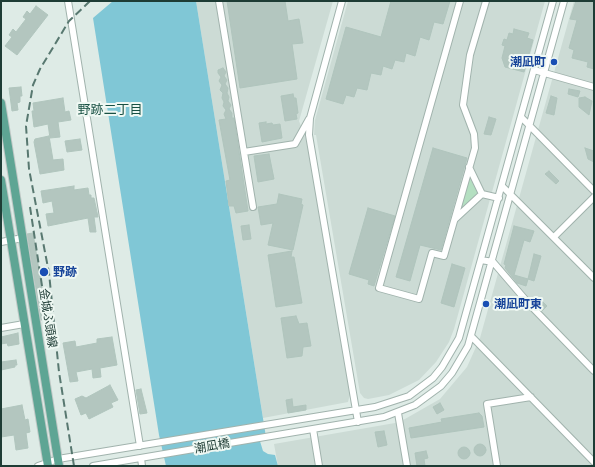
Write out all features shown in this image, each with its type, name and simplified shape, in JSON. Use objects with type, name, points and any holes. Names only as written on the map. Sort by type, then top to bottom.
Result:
[{"type":"main road","name":"金城ふ頭線","points":[[1,104],[59,463]]},
{"type":"main road","name":"金城ふ頭線","points":[[1,180],[47,464]]},
{"type":"street","points":[[68,1],[144,446]]},
{"type":"street","points":[[219,1],[253,207]]},
{"type":"street","points":[[342,1],[310,118],[309,135],[358,422]]},
{"type":"street","points":[[460,1],[379,288],[419,299],[432,253],[444,256],[475,141],[463,105],[470,55],[486,1]]},
{"type":"street","name":"潮凪橋","points":[[38,466],[391,403],[409,396],[433,378],[442,367],[459,338],[553,1]]},
{"type":"street","name":"潮凪橋","points":[[93,466],[358,422],[398,413],[415,405],[441,386],[461,360],[468,346],[493,262],[543,73],[564,1]]},
{"type":"street","points":[[534,70],[594,87]]},
{"type":"street","points":[[521,117],[594,191]]},
{"type":"street","points":[[244,152],[295,144],[310,118]]},
{"type":"street","points":[[469,167],[482,194]]},
{"type":"street","points":[[502,186],[594,278]]},
{"type":"street","points":[[454,219],[482,194]]},
{"type":"street","points":[[482,194],[499,198]]},
{"type":"street","points":[[554,237],[594,197]]},
{"type":"street","points":[[1,242],[23,238]]},
{"type":"street","points":[[481,260],[493,262],[530,305],[594,371]]},
{"type":"street","points":[[1,328],[24,324]]},
{"type":"street","points":[[471,336],[594,462]]},
{"type":"street","points":[[497,466],[487,404],[531,397]]},
{"type":"street","points":[[398,413],[407,466]]},
{"type":"street","points":[[313,429],[319,466]]},
{"type":"street","points":[[141,458],[142,466]]},
{"type":"shaded area","points":[[196,1],[333,1],[299,121],[307,141],[350,394],[348,402],[263,418]]},
{"type":"shaded area","points":[[348,1],[545,1],[454,329],[449,342],[436,362],[419,380],[389,395],[368,399],[364,398],[360,393],[316,135],[314,135],[315,120]]},
{"type":"shaded area","points":[[574,1],[594,1],[594,466],[278,466],[274,444],[395,423],[440,399],[467,367],[480,338]]},
{"type":"green space","points":[[469,177],[478,193],[460,210]]},
{"type":"water","points":[[113,1],[196,1],[266,437],[259,438],[263,451],[268,454],[275,455],[278,466],[166,466],[159,435],[93,18]]},
{"type":"building","points":[[227,1],[285,1],[288,21],[299,19],[303,43],[292,44],[297,79],[240,88]]},
{"type":"building","points":[[391,1],[450,1],[443,24],[434,22],[429,40],[420,37],[415,56],[406,53],[404,62],[395,60],[392,69],[383,66],[381,75],[371,73],[367,90],[357,88],[354,97],[346,95],[343,104],[326,99],[346,27],[381,37]]},
{"type":"building","points":[[576,1],[594,1],[594,69],[587,67],[588,62],[572,58],[574,50],[569,48],[577,20],[570,19]]},
{"type":"building","points":[[36,6],[48,15],[17,55],[5,46],[12,37],[9,35],[13,29],[16,32],[26,19],[23,17],[27,11],[30,14]]},
{"type":"building","points":[[514,29],[529,33],[527,38],[533,40],[524,72],[505,67],[502,58],[505,46],[502,45],[504,39],[507,40],[509,33],[513,34]]},
{"type":"building","points":[[223,68],[226,72],[224,76],[227,80],[225,84],[228,88],[228,101],[231,105],[229,109],[232,113],[232,118],[234,118],[248,211],[236,213],[234,206],[229,206],[226,181],[230,180],[219,120],[226,119],[224,114],[226,110],[223,106],[224,102],[222,98],[223,93],[220,90],[222,85],[219,81],[221,77],[218,73],[218,70]]},
{"type":"building","points":[[21,87],[22,96],[20,96],[20,102],[17,103],[18,110],[12,111],[9,88]]},
{"type":"building","points":[[569,89],[580,91],[578,97],[568,94]]},
{"type":"building","points":[[293,94],[294,98],[296,98],[298,113],[296,114],[297,119],[285,121],[281,96]]},
{"type":"building","points":[[551,96],[557,98],[554,115],[546,113]]},
{"type":"building","points":[[585,97],[592,101],[589,115],[579,107],[579,98]]},
{"type":"building","points":[[63,98],[65,112],[69,111],[71,120],[58,122],[60,137],[50,138],[48,124],[34,127],[32,111],[34,111],[33,103]]},
{"type":"building","points":[[489,117],[496,119],[491,135],[484,134]]},
{"type":"building","points":[[266,122],[266,124],[272,123],[273,125],[280,124],[282,138],[262,142],[259,123]]},
{"type":"building","points":[[49,136],[53,160],[63,159],[64,170],[40,174],[34,142],[35,139]]},
{"type":"building","points":[[80,139],[82,150],[67,152],[65,141]]},
{"type":"building","points":[[433,148],[467,158],[441,250],[420,245],[410,281],[396,277]]},
{"type":"building","points":[[585,148],[594,151],[594,162],[588,159]]},
{"type":"building","points":[[269,154],[274,179],[258,182],[254,156]]},
{"type":"building","points":[[549,171],[559,181],[556,184],[545,174]]},
{"type":"building","points":[[74,186],[74,190],[88,188],[89,195],[91,195],[91,198],[94,198],[98,217],[94,217],[96,232],[90,232],[88,218],[48,226],[46,214],[54,213],[52,201],[43,203],[41,191]]},
{"type":"building","points":[[279,194],[302,199],[301,204],[303,205],[293,250],[268,245],[273,223],[261,225],[258,207],[277,204]]},
{"type":"building","points":[[368,208],[395,216],[374,286],[368,284],[369,280],[349,274]]},
{"type":"building","points":[[249,225],[251,239],[243,240],[241,226]]},
{"type":"building","points":[[514,226],[534,231],[530,242],[524,240],[514,275],[528,279],[526,286],[517,283],[505,268],[506,265],[504,264]]},
{"type":"building","points":[[33,233],[47,319],[41,320],[27,234]]},
{"type":"building","points":[[292,251],[291,257],[294,257],[302,303],[276,307],[268,255]]},
{"type":"building","points":[[534,254],[541,256],[534,281],[528,279]]},
{"type":"building","points":[[452,264],[465,268],[454,307],[441,303]]},
{"type":"building","points":[[540,299],[547,306],[542,311],[535,304]]},
{"type":"building","points":[[296,316],[299,324],[307,323],[311,346],[303,347],[302,356],[287,358],[281,318]]},
{"type":"building","points":[[18,333],[19,344],[8,346],[7,343],[1,344],[1,337]]},
{"type":"building","points":[[112,337],[117,365],[100,368],[101,377],[93,378],[92,369],[76,372],[78,381],[70,382],[63,343],[75,341],[76,347],[97,343],[97,339]]},
{"type":"building","points":[[16,360],[17,365],[15,365],[15,367],[1,370],[1,362]]},
{"type":"building","points":[[110,385],[118,400],[111,403],[113,407],[89,419],[86,413],[81,415],[75,399],[82,396],[86,398]]},
{"type":"building","points":[[141,389],[147,413],[140,414],[136,390]]},
{"type":"building","points":[[292,399],[293,407],[306,405],[306,410],[288,413],[286,400]]},
{"type":"building","points":[[440,403],[444,410],[437,414],[433,407]]},
{"type":"building","points":[[22,405],[25,420],[28,419],[30,432],[26,433],[28,448],[16,450],[14,435],[1,437],[1,409]]},
{"type":"building","points":[[479,413],[482,416],[484,427],[411,438],[409,428],[442,422],[441,419]]},
{"type":"building","points":[[384,431],[387,445],[378,447],[375,432]]},
{"type":"building","points":[[478,444],[482,444],[486,450],[482,456],[478,456],[474,452],[474,448]]},
{"type":"building","points":[[462,447],[466,447],[470,453],[466,459],[462,459],[458,455],[458,451]]},
{"type":"building","points":[[426,451],[428,458],[424,459],[425,466],[417,466],[415,453]]},
{"type":"railway","points":[[74,466],[59,372],[49,273],[29,169],[26,126],[33,85],[40,69],[69,21],[90,1]]},
{"type":"railway","points":[[30,207],[51,345]]},
{"type":"place","name":"潮凪町","points":[[554,62]]},
{"type":"place","name":"野跡","points":[[44,272]]},
{"type":"place","name":"潮凪町東","points":[[486,304]]},
{"type":"district","name":"野跡二丁目","points":[[110,110]]}]
